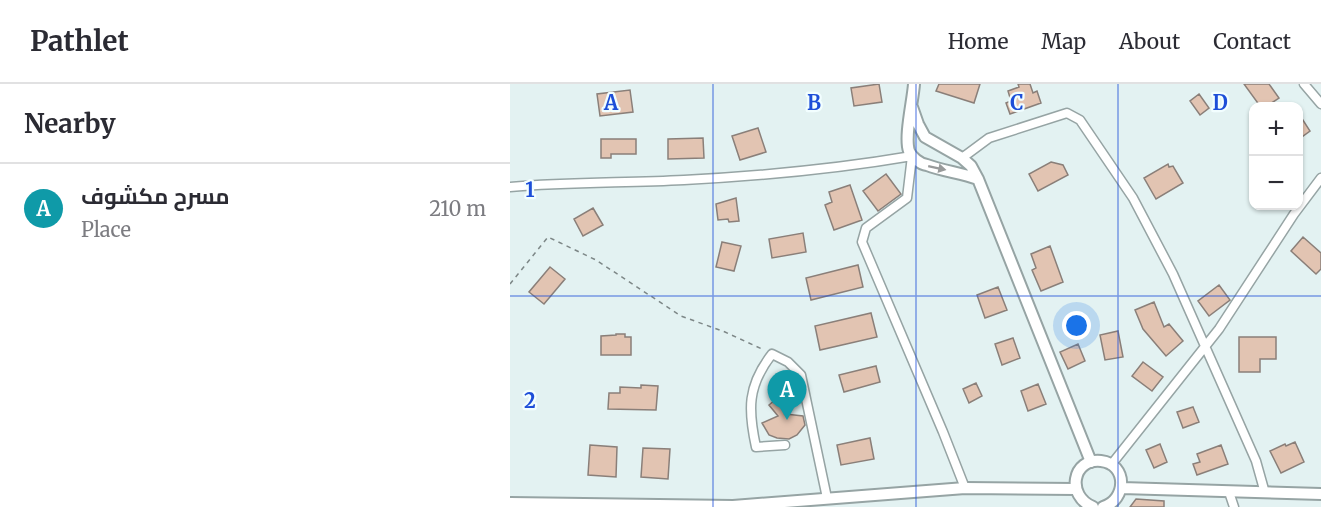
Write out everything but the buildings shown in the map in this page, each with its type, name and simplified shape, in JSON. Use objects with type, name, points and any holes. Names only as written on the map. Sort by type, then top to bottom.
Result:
[{"type":"street","points":[[914,84],[908,139],[912,156],[924,165],[959,172],[978,179]]},
{"type":"street","points":[[1304,84],[1317,92],[1321,104]]},
{"type":"street","points":[[912,107],[925,137],[962,158],[971,166],[978,179],[1091,462]]},
{"type":"street","points":[[962,158],[989,138],[1067,113],[1080,120],[1133,198],[1173,274],[1256,461],[1265,493]]},
{"type":"street","points":[[510,187],[559,183],[683,180],[855,166],[912,156]]},
{"type":"street","points":[[912,156],[908,198],[866,228],[862,242],[939,421],[965,488]]},
{"type":"street","points":[[1112,465],[1219,329],[1294,214],[1321,178]]},
{"type":"street","points":[[785,445],[756,447],[750,417],[754,386],[762,366],[772,354],[788,362],[801,375],[827,498]]},
{"type":"street","points":[[1093,507],[1084,503],[1079,497],[1076,481],[1078,473],[1091,462],[1101,461],[1112,465],[1118,471],[1121,479],[1122,488],[1115,501],[1107,506]]},
{"type":"street","points":[[510,503],[733,507],[965,488],[1076,489]]},
{"type":"street","points":[[1122,488],[1321,494]]},
{"type":"street","points":[[1229,492],[1234,507]]},
{"type":"path","points":[[510,284],[548,237],[596,260],[681,316],[725,332],[772,354]]},
{"type":"place","name":"مسرح مكشوف","points":[[787,420]]}]
